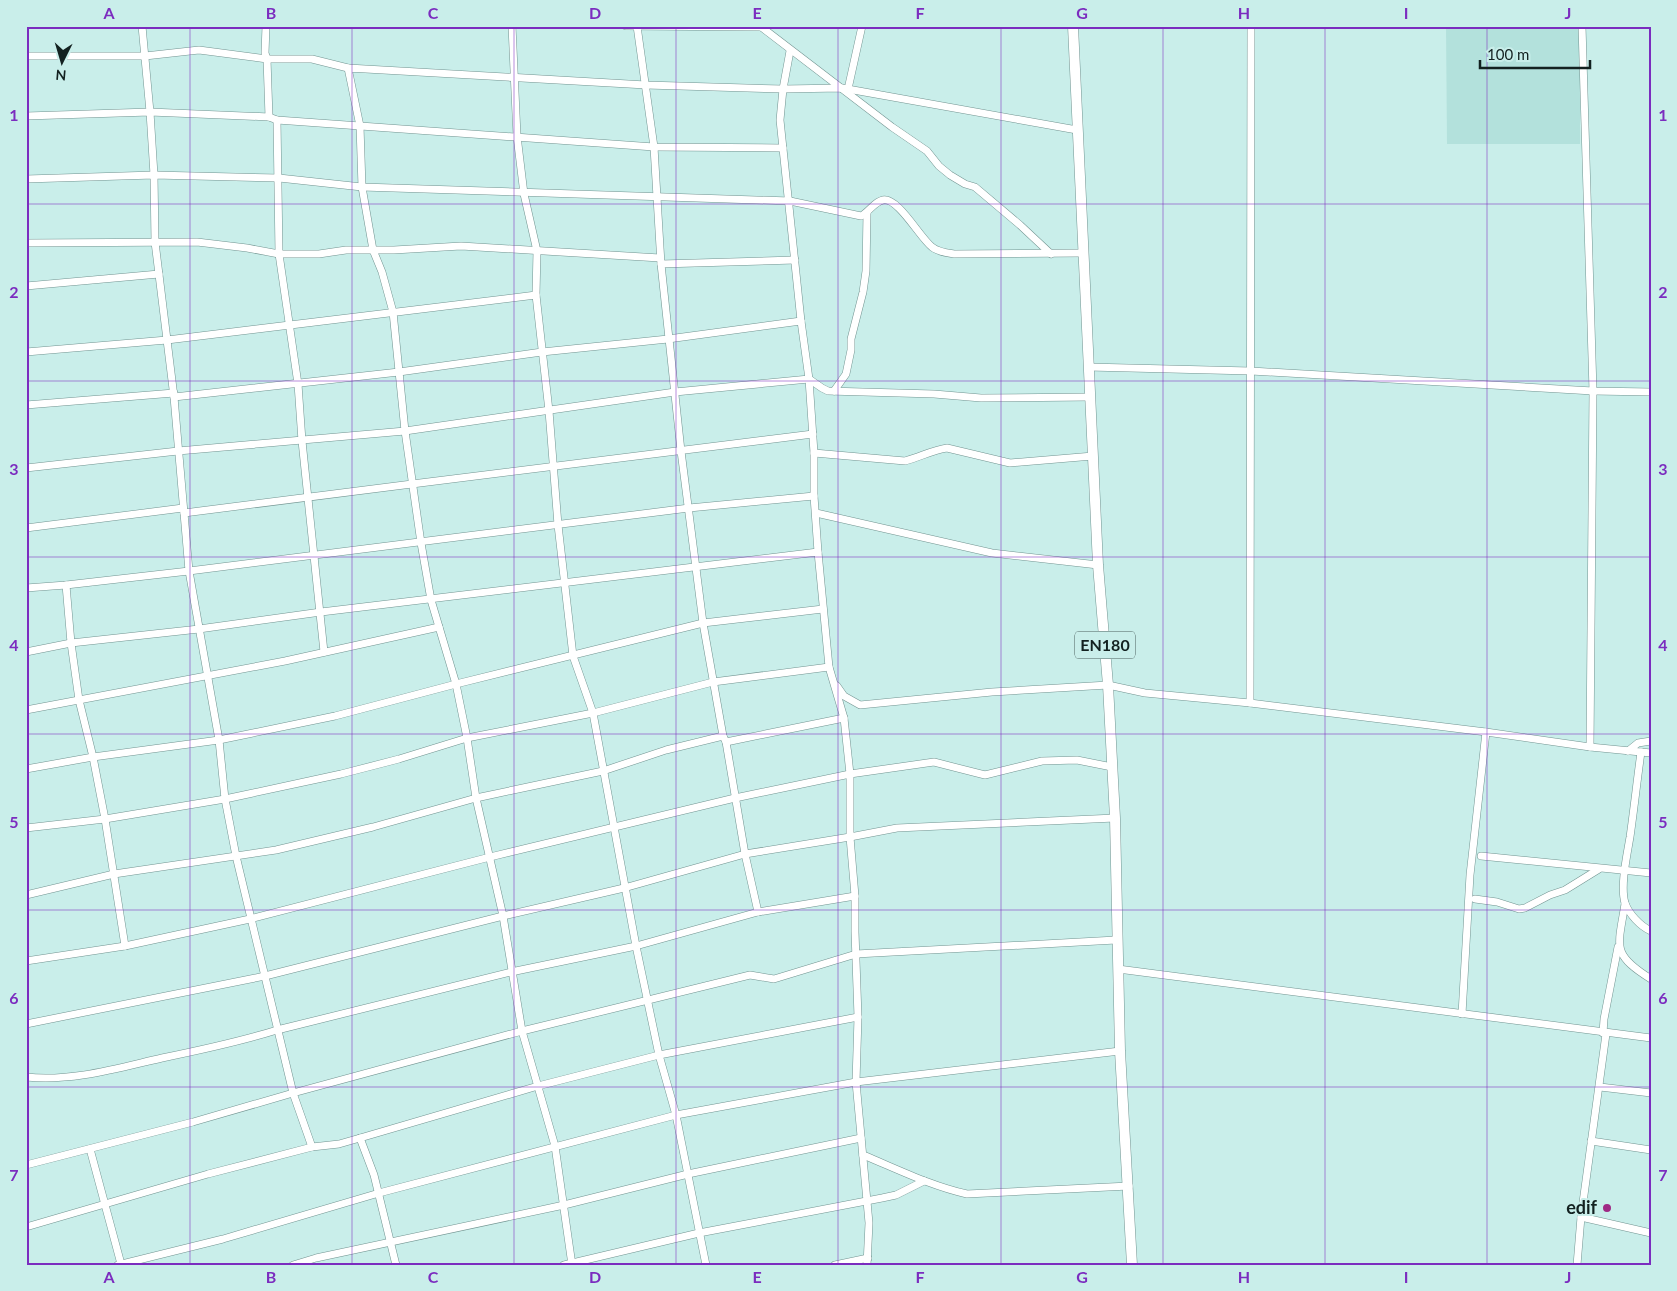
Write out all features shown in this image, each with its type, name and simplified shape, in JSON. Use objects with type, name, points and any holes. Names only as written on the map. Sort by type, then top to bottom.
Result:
[{"type":"main road","name":"EN180","points":[[1073,26],[1098,565],[1108,685],[1115,818],[1116,940],[1120,1051],[1132,1265]]},
{"type":"street","points":[[142,26],[154,175],[154,242],[174,395],[189,571],[220,740],[225,799],[236,856],[293,1093],[312,1147]]},
{"type":"street","points":[[266,26],[265,53],[267,59],[269,117]]},
{"type":"street","points":[[512,26],[517,136],[524,194],[537,251],[536,295],[549,410],[558,525],[573,656],[593,712],[615,828],[624,888],[660,1055],[676,1115],[706,1265]]},
{"type":"street","points":[[626,26],[760,27],[790,51],[845,89],[892,127],[926,150],[939,166],[950,175],[965,184],[975,187],[1051,254]]},
{"type":"street","points":[[845,89],[862,26]]},
{"type":"street","points":[[1250,703],[1251,26]]},
{"type":"street","points":[[1582,26],[1593,391],[1590,747]]},
{"type":"street","points":[[637,27],[654,147],[656,197],[668,339],[703,623],[745,854],[758,912]]},
{"type":"street","points":[[26,56],[145,56],[199,50],[267,59],[312,59],[348,68],[515,79],[646,85],[845,89],[1077,130]]},
{"type":"street","points":[[790,51],[780,120],[809,379],[814,453],[814,496],[829,667],[844,718],[850,774],[850,837],[855,896],[858,1017],[856,1082],[869,1223],[868,1262],[835,1265]]},
{"type":"street","points":[[348,68],[360,126],[362,187],[373,250],[382,272],[393,312],[405,431],[421,543],[432,600],[456,684],[467,738],[476,798],[502,916],[522,1031],[555,1146],[564,1205],[569,1264],[700,1233],[896,1195],[924,1181]]},
{"type":"street","points":[[26,116],[150,112],[269,117],[277,120],[654,147],[783,148]]},
{"type":"street","points":[[277,120],[280,254],[298,384],[313,555],[321,612],[324,652]]},
{"type":"street","points":[[26,179],[154,175],[279,178],[362,187],[524,194],[790,201],[861,216],[881,200],[886,200],[892,202],[932,247],[941,252],[954,254],[1083,254]]},
{"type":"street","points":[[834,391],[846,374],[851,350],[851,339],[863,292],[866,271],[867,213]]},
{"type":"street","points":[[26,243],[197,242],[280,254],[319,254],[346,250],[461,246],[661,261],[795,260]]},
{"type":"street","points":[[26,286],[159,274]]},
{"type":"street","points":[[26,352],[167,340],[536,295]]},
{"type":"street","points":[[26,405],[298,384],[801,321]]},
{"type":"street","points":[[1088,366],[1251,371],[1593,391],[1651,392]]},
{"type":"street","points":[[26,468],[178,451],[405,431],[675,392],[809,379],[822,388],[834,391],[934,394],[981,398],[1090,397]]},
{"type":"street","points":[[26,528],[309,498],[813,434]]},
{"type":"street","points":[[814,453],[905,461],[918,458],[937,449],[947,448],[1010,463],[1093,456]]},
{"type":"street","points":[[26,588],[189,571],[689,508],[814,496]]},
{"type":"street","points":[[816,513],[992,553],[1098,565]]},
{"type":"street","points":[[26,652],[71,643],[199,629],[321,612],[818,552]]},
{"type":"street","points":[[66,585],[71,643],[79,700],[105,819],[125,946]]},
{"type":"street","points":[[26,769],[220,740],[336,716],[456,684],[703,623],[824,609]]},
{"type":"street","points":[[26,710],[439,628]]},
{"type":"street","points":[[26,828],[105,819],[225,799],[399,759],[467,738],[593,712],[713,682],[829,667]]},
{"type":"street","points":[[832,679],[844,696],[860,705],[992,692],[1108,685],[1145,694],[1250,703],[1486,732],[1590,747],[1651,753]]},
{"type":"street","points":[[26,895],[114,874],[276,850],[373,827],[476,798],[603,772],[666,750],[844,718]]},
{"type":"street","points":[[1462,1014],[1470,875],[1486,732]]},
{"type":"street","points":[[1628,751],[1638,743],[1651,741]]},
{"type":"street","points":[[1577,1265],[1581,1217],[1600,1087],[1605,1033],[1604,1019],[1625,904],[1625,871],[1641,752]]},
{"type":"street","points":[[26,961],[125,946],[250,919],[490,857],[736,798],[850,774],[934,762],[985,775],[1042,761],[1077,760],[1112,767]]},
{"type":"street","points":[[26,1024],[265,976],[502,916],[624,888],[745,854],[896,828],[1115,818]]},
{"type":"street","points":[[1481,856],[1651,873]]},
{"type":"street","points":[[1475,898],[1497,902],[1518,909],[1525,908],[1550,895],[1565,890],[1599,869]]},
{"type":"street","points":[[26,1077],[76,1076],[107,1071],[243,1041],[277,1030],[511,972],[636,946],[758,912],[855,896]]},
{"type":"street","points":[[1625,904],[1643,927],[1651,931]]},
{"type":"street","points":[[26,1165],[193,1122],[522,1031],[750,976],[774,979],[856,954],[1116,940]]},
{"type":"street","points":[[1619,944],[1624,959],[1651,979]]},
{"type":"street","points":[[1118,969],[1651,1038]]},
{"type":"street","points":[[26,1227],[208,1174],[312,1147],[339,1144],[538,1086],[660,1055],[858,1017]]},
{"type":"street","points":[[90,1149],[122,1264],[223,1239],[379,1193],[676,1115],[856,1082],[1120,1051]]},
{"type":"street","points":[[1600,1087],[1651,1093]]},
{"type":"street","points":[[360,1138],[379,1193],[396,1265]]},
{"type":"street","points":[[294,1265],[316,1258],[564,1205],[688,1174],[861,1138]]},
{"type":"street","points":[[1592,1141],[1651,1150]]},
{"type":"street","points":[[863,1155],[924,1181],[967,1194],[1129,1186]]},
{"type":"street","points":[[1581,1217],[1651,1233]]},
{"type":"shaded area","points":[[1446,26],[1580,26],[1580,144],[1447,144]]},
{"type":"place","name":"edif","points":[[1607,1208]]}]
